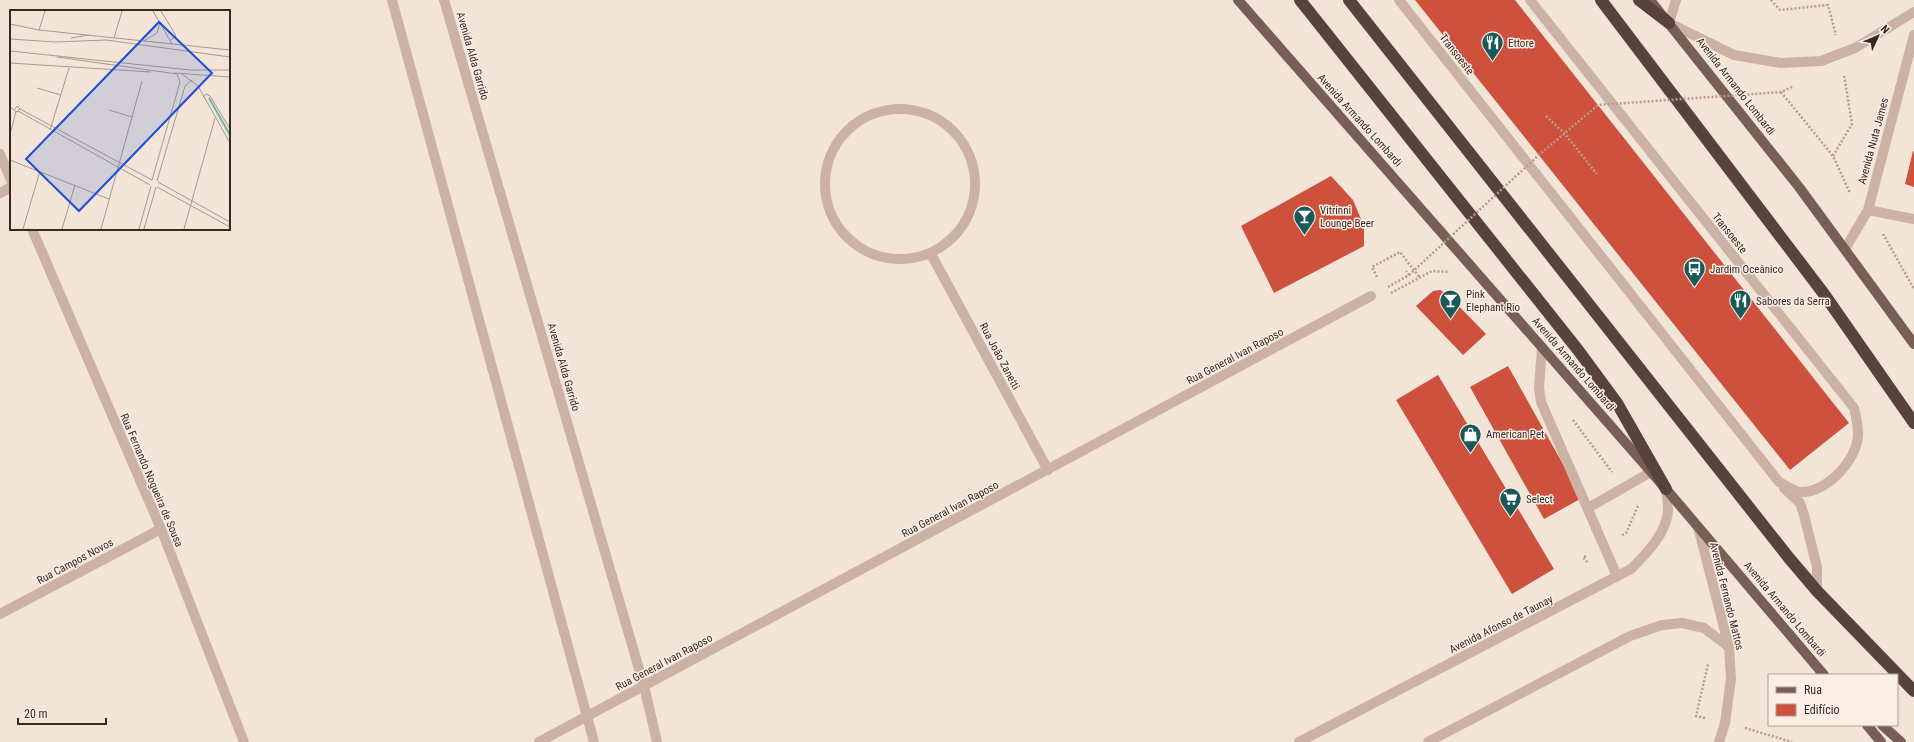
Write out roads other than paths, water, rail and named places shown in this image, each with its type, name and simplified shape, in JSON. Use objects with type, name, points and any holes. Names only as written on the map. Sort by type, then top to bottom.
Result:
[{"type":"highway","points":[[1300,0],[1578,350],[1617,403],[1666,489]]},
{"type":"highway","points":[[1349,0],[1817,592],[1897,674]]},
{"type":"highway","points":[[1601,0],[1824,294],[1914,423]]},
{"type":"highway","points":[[1639,0],[1669,23]]},
{"type":"highway","points":[[1898,675],[1914,691]]},
{"type":"main road","name":"Avenida Armando Lombardi","points":[[1238,0],[1666,489],[1823,673]]},
{"type":"main road","name":"Avenida Armando Lombardi","points":[[1650,0],[1799,187],[1914,344]]},
{"type":"main road","points":[[1868,726],[1881,742]]},
{"type":"main road","points":[[1883,726],[1901,742]]},
{"type":"street","points":[[392,0],[594,742]]},
{"type":"street","name":"Avenida Alda Garrido","points":[[444,0],[644,686],[656,742]]},
{"type":"street","name":"Transoeste","points":[[1399,0],[1778,482],[1800,503],[1817,567],[1817,592]]},
{"type":"street","name":"Transoeste","points":[[1530,0],[1854,408],[1858,434],[1854,451],[1845,467],[1814,491],[1799,492],[1778,482]]},
{"type":"street","points":[[1676,0],[1669,23],[1734,55],[1781,63],[1821,61],[1828,59],[1855,48],[1914,12]]},
{"type":"street","name":"Avenida Nuta James","points":[[1845,249],[1868,210],[1914,35]]},
{"type":"street","points":[[910,109],[937,118],[958,136],[972,160],[976,188],[970,215],[954,238],[931,254],[904,260],[876,257],[852,243],[834,221],[825,195],[826,167],[837,142],[857,122],[882,110],[910,109]]},
{"type":"street","points":[[0,154],[10,178]]},
{"type":"street","points":[[0,193],[10,188]]},
{"type":"street","points":[[1868,210],[1914,219]]},
{"type":"street","name":"Rua Fernando Nogueira de Sousa","points":[[32,230],[161,529],[244,742]]},
{"type":"street","name":"Rua João Zanetti","points":[[931,254],[1048,470]]},
{"type":"street","name":"Rua General Ivan Raposo","points":[[539,742],[1371,296]]},
{"type":"street","points":[[1542,347],[1539,388],[1541,402],[1617,576]]},
{"type":"street","points":[[1588,508],[1651,472]]},
{"type":"street","name":"Avenida Afonso de Taunay","points":[[1299,742],[1631,569],[1649,552],[1662,532],[1668,512],[1666,489]]},
{"type":"street","name":"Avenida Fernando Mattos","points":[[1698,527],[1730,647],[1731,679],[1725,723],[1719,742]]},
{"type":"street","name":"Rua Campos Novos","points":[[0,614],[161,529]]},
{"type":"street","points":[[1428,742],[1630,636],[1662,625],[1682,623],[1704,628],[1730,647]]},
{"type":"place","name":"Ettore","points":[[1492,62]]},
{"type":"place","name":"Vitrinni Lounge Beer","points":[[1305,236]]},
{"type":"place","name":"Jardim Oceânico","points":[[1695,288]]},
{"type":"place","name":"Pink Elephant Rio","points":[[1451,320]]},
{"type":"place","name":"Sabores da Serra","points":[[1741,320]]},
{"type":"place","name":"American Pet","points":[[1470,454]]},
{"type":"place","name":"Select","points":[[1511,518]]}]
